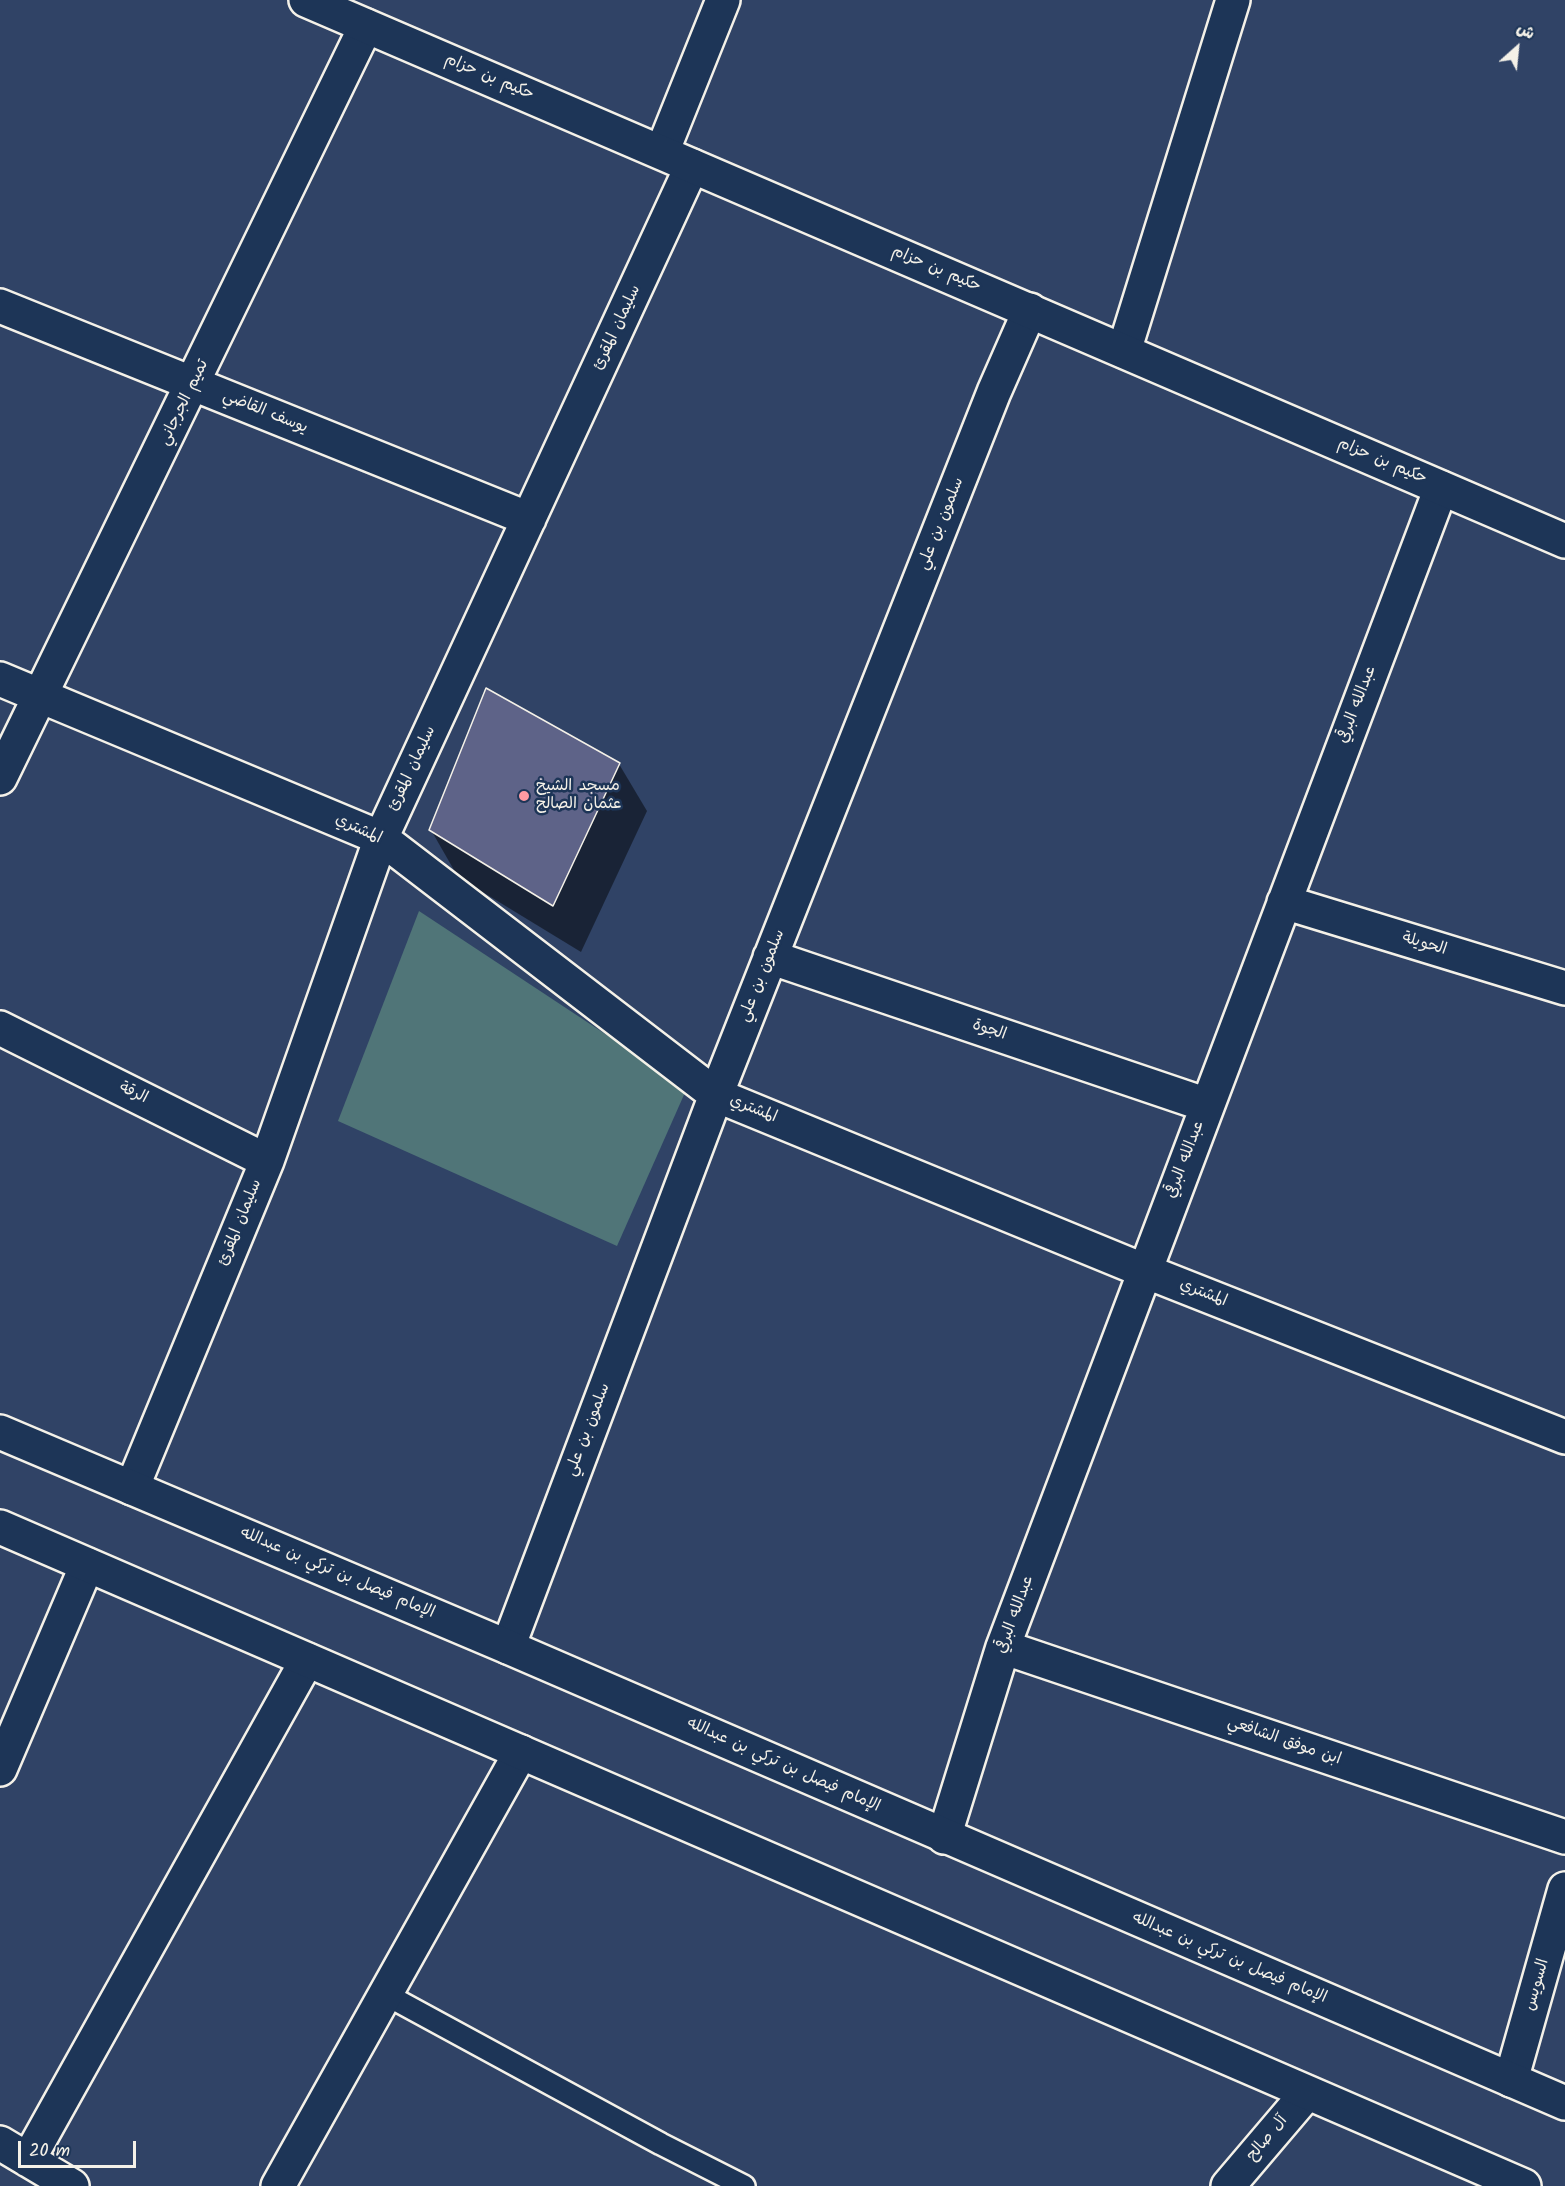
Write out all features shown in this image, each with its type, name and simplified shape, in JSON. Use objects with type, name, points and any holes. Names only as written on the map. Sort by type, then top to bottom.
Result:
[{"type":"street","name":"حكيم بن حزام","points":[[306,0],[1565,541]]},
{"type":"street","points":[[662,152],[723,0]]},
{"type":"street","points":[[1124,351],[1233,0]]},
{"type":"street","name":"تميم الجرجاني","points":[[0,778],[194,385],[366,26]]},
{"type":"street","name":"سليمان المقرئ","points":[[132,1488],[267,1161],[381,838],[693,166]]},
{"type":"street","name":"يوسف القاضي","points":[[0,306],[529,519]]},
{"type":"street","name":"سلمون بن علي","points":[[508,1647],[716,1095],[994,392],[1030,310]]},
{"type":"street","name":"عبدالله البرقي","points":[[945,1837],[1003,1647],[1441,488]]},
{"type":"street","name":"المشتري","points":[[0,678],[381,838],[716,1095],[1145,1271],[1565,1437]]},
{"type":"street","name":"الحويلة","points":[[1284,902],[1565,988]]},
{"type":"street","name":"الجوة","points":[[770,957],[1207,1105]]},
{"type":"street","name":"الرقة","points":[[0,1028],[267,1161]]},
{"type":"street","name":"الإمام فيصل بن تركي بن عبدالله","points":[[0,1432],[508,1647],[1565,2103]]},
{"type":"street","points":[[0,1527],[1524,2186]]},
{"type":"street","points":[[0,1768],[87,1565]]},
{"type":"street","name":"ابن موفق الشافعي","points":[[1003,1647],[1565,1837]]},
{"type":"street","points":[[28,2160],[307,1660]]},
{"type":"street","points":[[278,2186],[521,1752]]},
{"type":"street","name":"السويس","points":[[1511,2080],[1565,1889]]},
{"type":"street","name":"آل صالح","points":[[1228,2186],[1307,2092]]},
{"type":"street","points":[[0,2144],[72,2186]]},
{"type":"lane","points":[[385,1994],[653,2140],[744,2186]]},
{"type":"green space","points":[[419,911],[687,1088],[617,1246],[338,1121]]},
{"type":"building","name":"مسجد الشيخ عثمان الصالح","points":[[486,688],[620,763],[553,906],[429,830]]},
{"type":"place","name":"مسجد الشيخ عثمان الصالح","points":[[524,796]]}]
